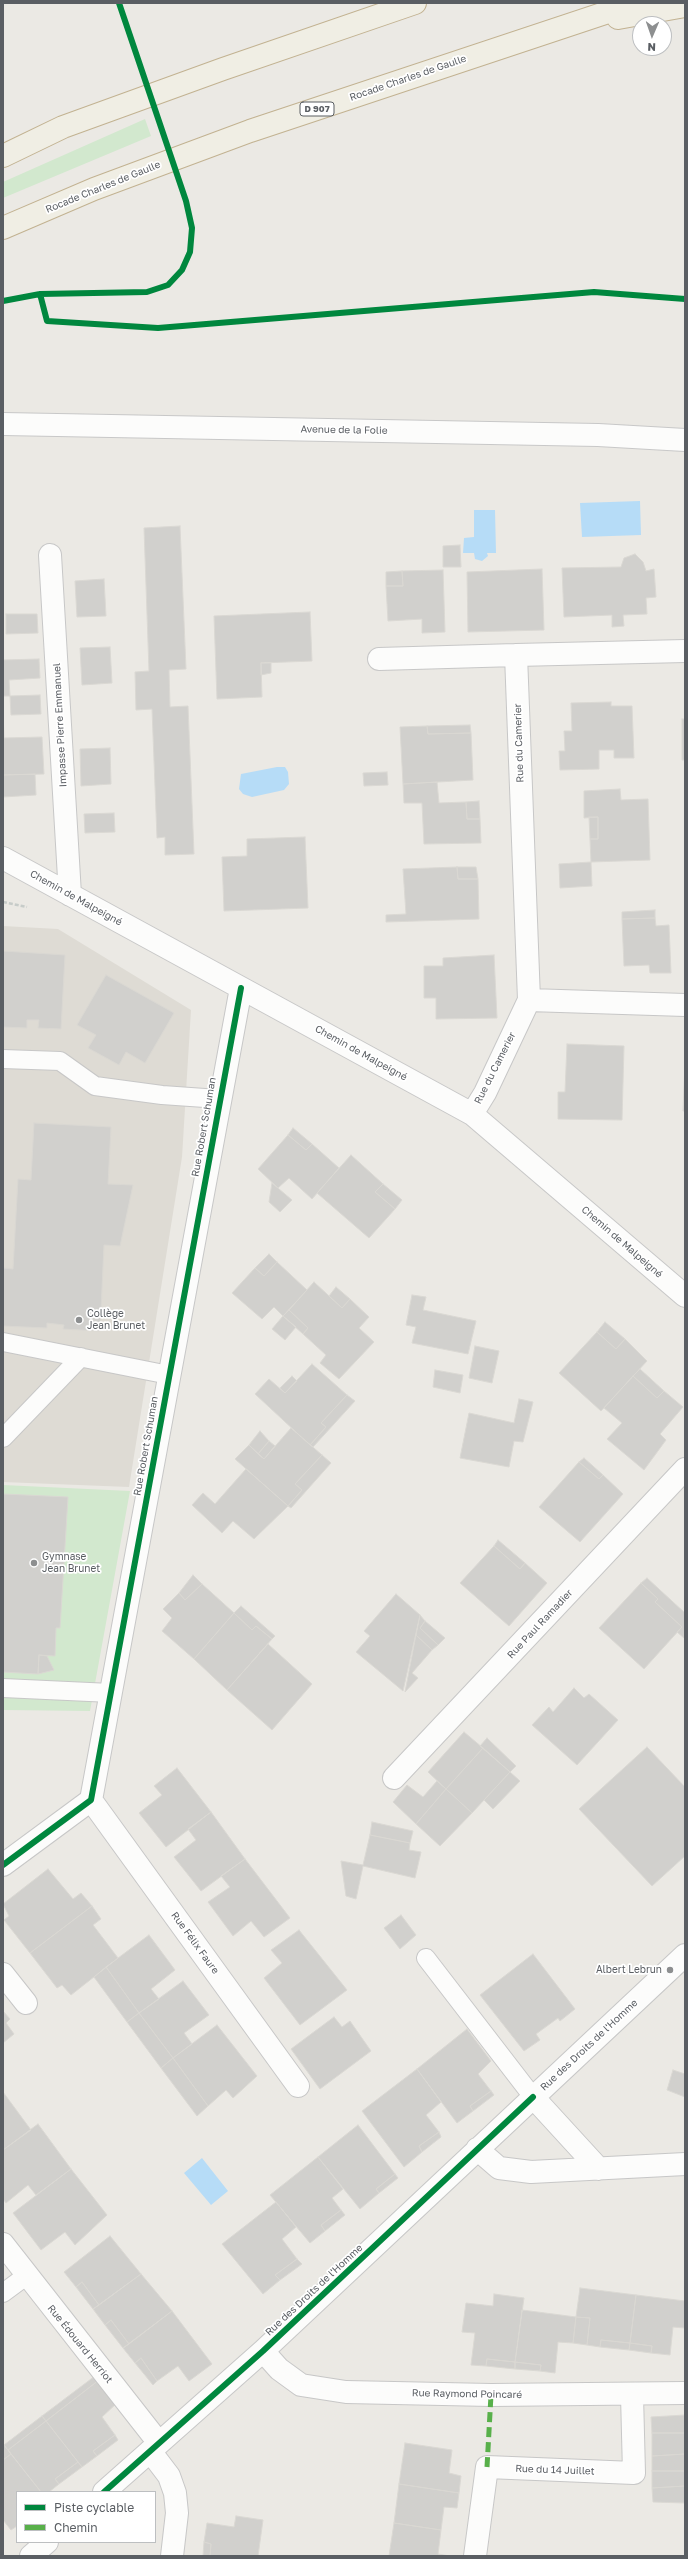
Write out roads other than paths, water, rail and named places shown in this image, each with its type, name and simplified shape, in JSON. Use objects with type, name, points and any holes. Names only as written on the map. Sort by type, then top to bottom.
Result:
[{"type":"highway","points":[[3,156],[70,125],[223,69],[415,3]]},
{"type":"highway","name":"Rocade Charles de Gaulle","points":[[3,228],[94,189],[250,131],[635,3]]},
{"type":"highway","points":[[544,32],[685,6]]},
{"type":"street","name":"Avenue de la Folie","points":[[3,424],[598,435],[685,440]]},
{"type":"street","points":[[598,435],[685,425]]},
{"type":"street","name":"Impasse Pierre Emmanuel","points":[[50,555],[70,895]]},
{"type":"street","points":[[379,659],[685,651]]},
{"type":"street","name":"Rue du Camerier","points":[[472,1114],[485,1093],[529,1000],[516,655]]},
{"type":"street","name":"Chemin de Malpeigné","points":[[3,858],[472,1114],[685,1296]]},
{"type":"street","name":"Rue Robert Schuman","points":[[91,1800],[219,1099],[241,988]]},
{"type":"street","points":[[529,1000],[685,1005]]},
{"type":"street","name":"Rue Paul Ramadier","points":[[394,1778],[685,1469]]},
{"type":"street","points":[[3,1865],[91,1800]]},
{"type":"street","name":"Rue Félix Faure","points":[[91,1800],[298,2086]]},
{"type":"street","name":"Rue des Droits de l'Homme","points":[[105,2491],[263,2351],[685,1955]]},
{"type":"street","points":[[3,1974],[26,2003]]},
{"type":"street","points":[[533,2097],[599,2169]]},
{"type":"street","points":[[477,2149],[499,2168],[531,2172],[685,2164]]},
{"type":"street","name":"Rue Édouard Herriot","points":[[3,2244],[154,2447],[169,2476],[175,2493],[177,2513],[172,2556]]},
{"type":"street","name":"Rue Raymond Poincaré","points":[[263,2351],[279,2369],[301,2384],[346,2392],[491,2395],[632,2395],[685,2393]]},
{"type":"street","name":"Rue du 14 Juillet","points":[[475,2556],[487,2467],[634,2472],[632,2395]]},
{"type":"street","points":[[31,2556],[46,2543]]},
{"type":"lane","points":[[3,1059],[60,1061],[95,1086],[162,1095],[219,1099]]},
{"type":"lane","points":[[3,1342],[169,1375]]},
{"type":"lane","points":[[3,1438],[81,1357]]},
{"type":"lane","points":[[3,1688],[111,1693]]},
{"type":"lane","points":[[426,1958],[533,2097]]},
{"type":"lane","points":[[3,2293],[26,2276]]},
{"type":"water","points":[[640,501],[641,535],[582,537],[580,503]]},
{"type":"water","points":[[474,510],[495,510],[496,553],[487,553],[488,556],[482,561],[475,559],[474,553],[463,553],[464,538],[474,537]]},
{"type":"water","points":[[277,767],[285,767],[288,772],[289,784],[284,790],[252,797],[243,794],[239,789],[241,774]]},
{"type":"water","points":[[202,2158],[228,2191],[211,2205],[184,2173]]},
{"type":"place","name":"Collège Jean Brunet","points":[[79,1320]]},
{"type":"place","name":"Gymnase Jean Brunet","points":[[34,1563]]},
{"type":"place","name":"Albert Lebrun","points":[[670,1970]]}]
